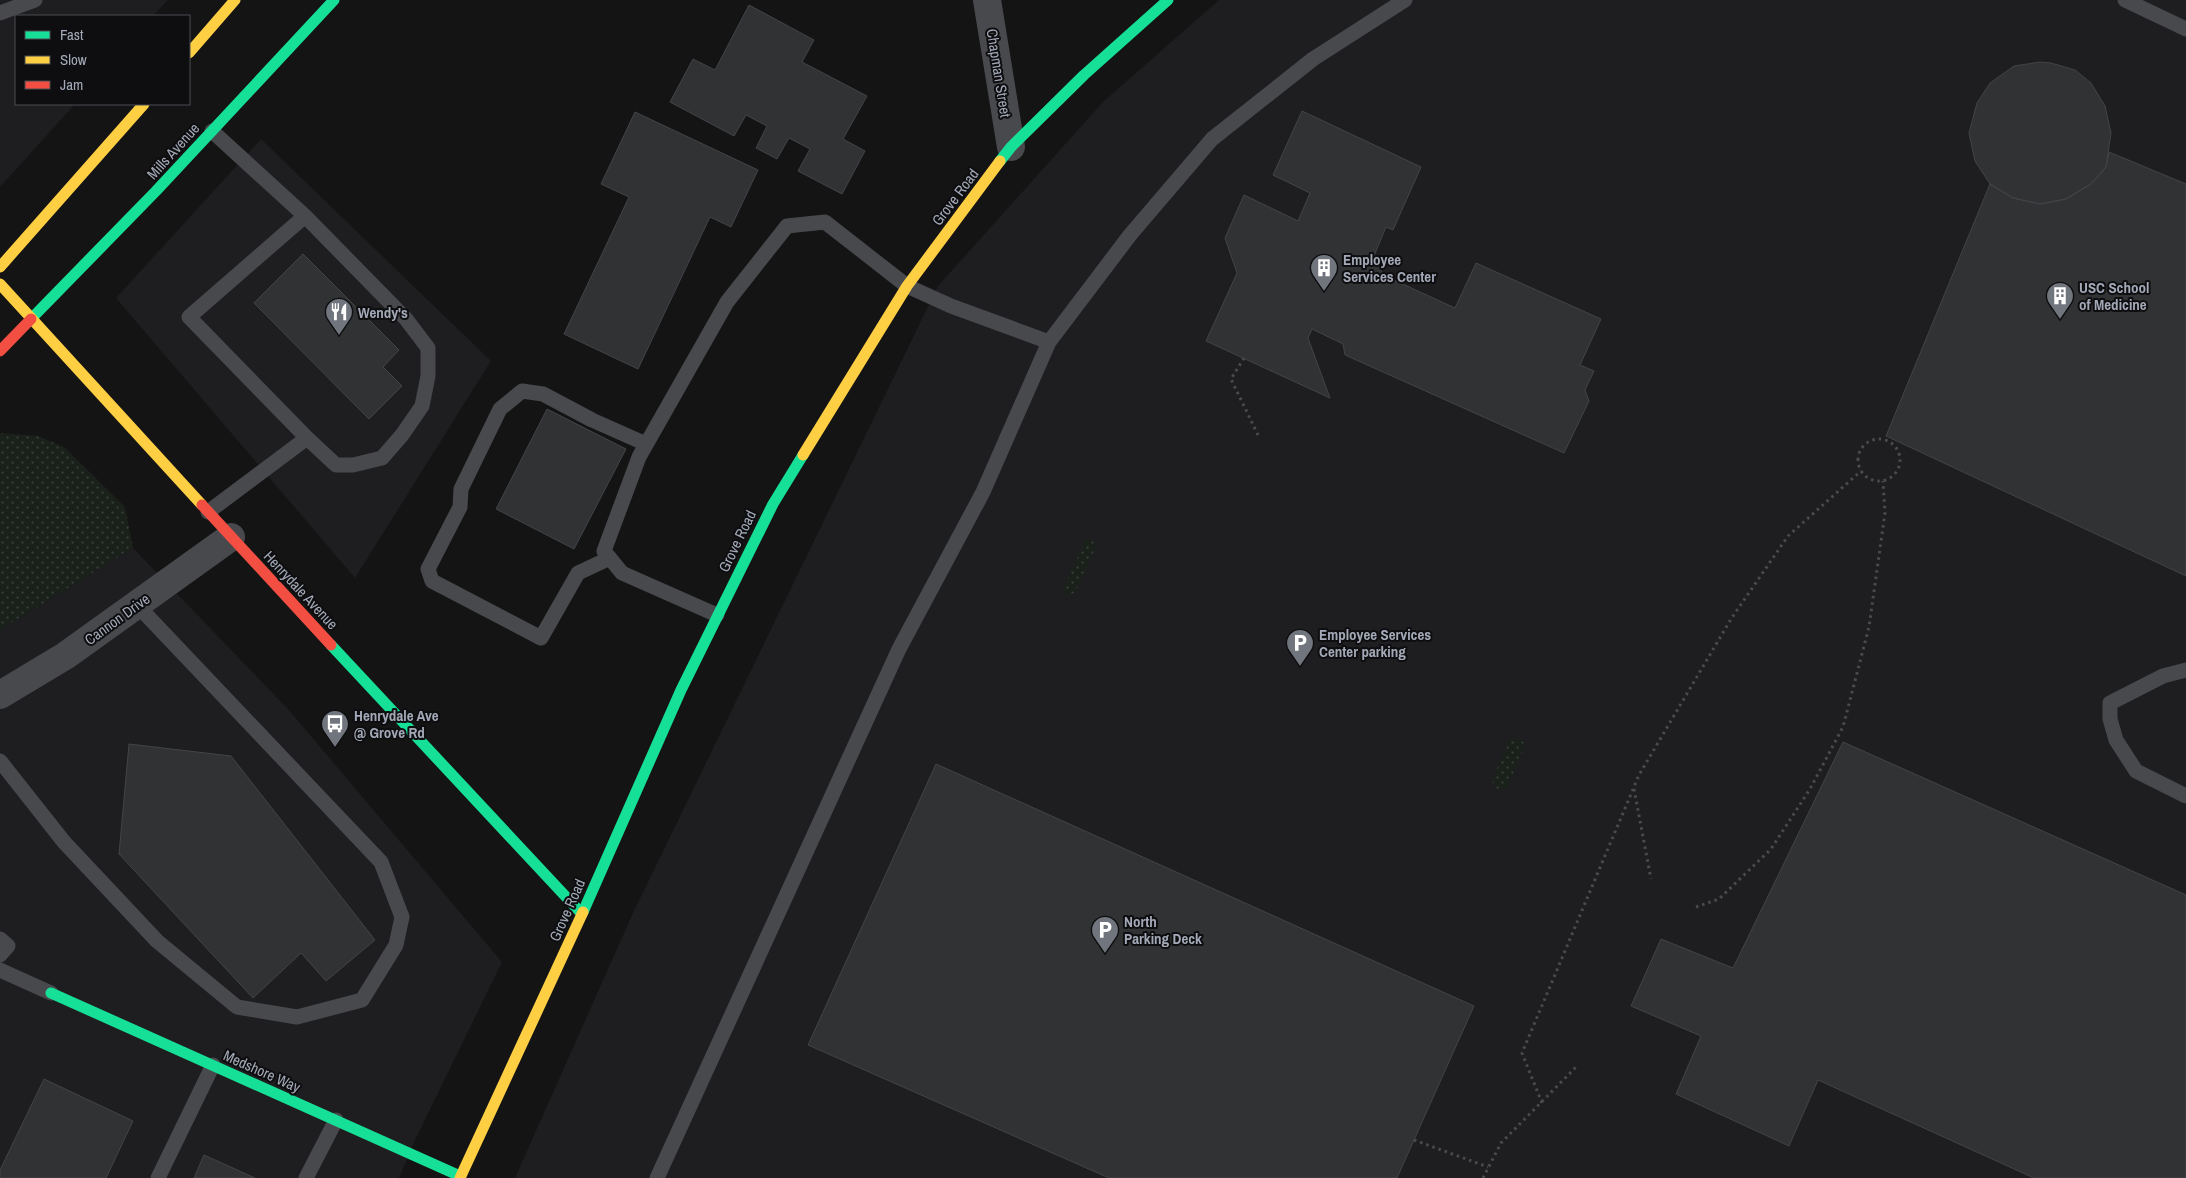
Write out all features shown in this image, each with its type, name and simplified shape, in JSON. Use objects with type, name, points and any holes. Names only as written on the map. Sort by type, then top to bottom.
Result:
[{"type":"main road","points":[[190,52],[235,0]]},
{"type":"main road","name":"Mills Avenue","points":[[0,351],[156,192],[334,0]]},
{"type":"main road","name":"Grove Road","points":[[460,1177],[582,914],[681,690],[773,504],[907,286],[1011,146],[1084,75],[1168,0]]},
{"type":"main road","points":[[0,267],[143,105]]},
{"type":"main road","name":"Henrydale Avenue","points":[[0,284],[230,537],[582,914]]},
{"type":"main road","name":"Medshore Way","points":[[51,993],[460,1177]]},
{"type":"street","name":"Chapman Street","points":[[988,0],[1011,146]]},
{"type":"street","name":"Cannon Drive","points":[[0,695],[66,656],[230,537]]},
{"type":"lane","points":[[0,14],[35,0]]},
{"type":"lane","points":[[657,1178],[899,649],[984,492],[1049,342],[1130,235],[1212,139],[1313,59],[1405,0]]},
{"type":"lane","points":[[2125,0],[2186,29]]},
{"type":"lane","points":[[212,131],[305,216],[406,319],[428,348],[428,376],[422,406],[402,435],[382,458],[353,465],[336,465],[307,438],[189,317],[305,216]]},
{"type":"lane","points":[[717,615],[622,573],[604,551],[638,457],[727,302],[787,226],[825,222],[907,286],[950,306],[1049,342]]},
{"type":"lane","points":[[610,558],[578,573],[541,638],[432,581],[428,569],[460,507],[461,489],[500,409],[522,391],[543,394],[592,420],[646,444]]},
{"type":"lane","points":[[208,512],[307,438]]},
{"type":"lane","points":[[0,761],[64,842],[157,941],[236,1007],[297,1017],[362,1000],[396,945],[402,917],[381,862],[137,605]]},
{"type":"lane","points":[[2186,670],[2163,676],[2110,702],[2110,719],[2116,740],[2136,771],[2186,796]]},
{"type":"lane","points":[[0,939],[8,946],[0,955]]},
{"type":"lane","points":[[0,970],[51,993]]},
{"type":"lane","points":[[158,1178],[213,1065]]},
{"type":"lane","points":[[306,1178],[336,1120]]},
{"type":"path","points":[[1244,358],[1231,379],[1258,436]]},
{"type":"path","points":[[1878,438],[1887,440],[1899,451],[1898,470],[1883,481],[1869,478],[1861,471],[1858,461],[1859,452],[1863,446],[1878,438]]},
{"type":"path","points":[[1542,1103],[1522,1053],[1639,775],[1731,619],[1788,536],[1861,471]]},
{"type":"path","points":[[1696,907],[1719,899],[1771,849],[1810,789],[1844,727],[1870,627],[1885,513],[1883,481]]},
{"type":"path","points":[[1634,788],[1651,879]]},
{"type":"path","points":[[1483,1178],[1501,1143],[1576,1067]]},
{"type":"path","points":[[1414,1140],[1488,1168]]},
{"type":"shaded area","points":[[0,0],[168,0],[154,15],[15,15],[15,105],[74,105],[0,187]]},
{"type":"shaded area","points":[[1219,0],[2186,0],[2186,1178],[515,1178],[633,913],[938,286],[1103,102]]},
{"type":"shaded area","points":[[261,139],[491,361],[355,578],[116,298]]},
{"type":"shaded area","points":[[0,433],[38,436],[64,447],[125,507],[133,548],[0,630]]},
{"type":"shaded area","points":[[1086,539],[1094,541],[1096,547],[1075,593],[1067,595],[1063,589]]},
{"type":"shaded area","points":[[133,548],[288,709],[502,962],[415,1140],[399,1178],[0,1178],[0,630]]},
{"type":"shaded area","points":[[1513,738],[1523,741],[1525,746],[1507,787],[1499,790],[1494,787],[1492,780],[1510,740]]},
{"type":"building","points":[[749,5],[814,40],[802,62],[867,96],[843,139],[865,151],[842,194],[798,171],[810,149],[789,138],[777,159],[756,148],[767,126],[746,115],[734,136],[670,102],[693,59],[715,70]]},
{"type":"building","points":[[2040,62],[2075,70],[2091,83],[2105,106],[2111,133],[2106,167],[2091,184],[2066,199],[2040,204],[2013,198],[1990,184],[1975,161],[1969,133],[1977,103],[1990,83],[2014,66]]},
{"type":"building","name":"Employee Services Center","points":[[1302,111],[1421,167],[1393,230],[1386,227],[1374,256],[1383,275],[1455,308],[1476,263],[1601,319],[1580,365],[1594,371],[1585,390],[1589,401],[1564,453],[1345,355],[1343,344],[1312,329],[1308,338],[1330,398],[1206,341],[1237,273],[1225,238],[1244,195],[1298,221],[1310,193],[1273,175]]},
{"type":"building","points":[[635,112],[758,170],[731,227],[710,217],[638,369],[564,334],[629,197],[601,184]]},
{"type":"building","name":"USC School of Medicine","points":[[2109,152],[2186,184],[2186,576],[1886,436],[1990,184],[2013,198],[2040,204],[2066,199],[2091,184],[2106,167]]},
{"type":"building","points":[[303,254],[399,350],[383,367],[402,386],[369,419],[254,303]]},
{"type":"building","points":[[547,409],[626,449],[574,549],[496,509]]},
{"type":"building","points":[[1843,742],[2186,895],[2186,1178],[2034,1178],[1818,1080],[1789,1146],[1676,1094],[1701,1036],[1631,1006],[1661,939],[1733,968]]},
{"type":"building","points":[[129,744],[231,756],[375,940],[326,981],[301,953],[253,998],[119,854]]},
{"type":"building","name":"North Parking Deck","points":[[936,764],[1474,1006],[1397,1178],[1109,1178],[808,1045]]},
{"type":"building","points":[[44,1079],[133,1121],[106,1178],[0,1178],[0,1170]]},
{"type":"building","points":[[204,1155],[255,1178],[194,1178]]},
{"type":"traffic: fast","points":[[31,319],[156,191],[334,0]]},
{"type":"traffic: fast","points":[[1000,161],[1011,147],[1084,75],[1168,0]]},
{"type":"traffic: fast","points":[[583,912],[681,690],[773,504],[803,455]]},
{"type":"traffic: fast","points":[[331,645],[582,914]]},
{"type":"traffic: fast","points":[[51,993],[460,1176]]},
{"type":"traffic: slow","points":[[190,52],[235,0]]},
{"type":"traffic: slow","points":[[0,267],[143,105]]},
{"type":"traffic: slow","points":[[803,455],[907,286],[1000,161]]},
{"type":"traffic: slow","points":[[0,284],[202,505]]},
{"type":"traffic: slow","points":[[460,1178],[583,912]]},
{"type":"traffic: jam","points":[[0,351],[31,319]]},
{"type":"traffic: jam","points":[[202,505],[331,645]]},
{"type":"place","name":"Employee Services Center","points":[[1324,292]]},
{"type":"place","name":"USC School of Medicine","points":[[2060,320]]},
{"type":"place","name":"Wendy's","points":[[339,336]]},
{"type":"place","name":"Employee Services Center parking","points":[[1300,667]]},
{"type":"place","name":"Henrydale Ave @ Grove Rd","points":[[335,748]]},
{"type":"place","name":"North Parking Deck","points":[[1105,954]]}]
